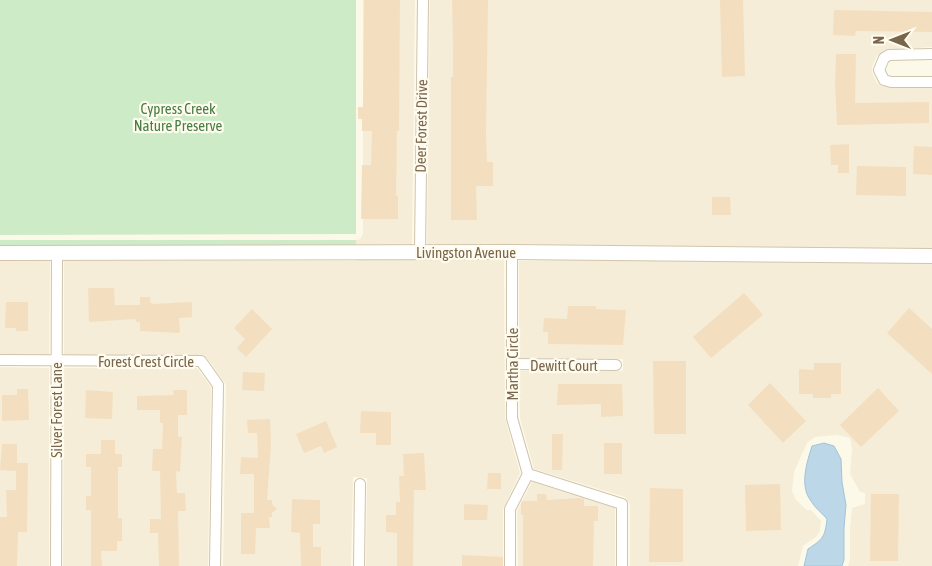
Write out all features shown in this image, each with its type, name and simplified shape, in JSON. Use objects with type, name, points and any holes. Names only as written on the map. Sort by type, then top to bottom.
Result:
[{"type":"street","name":"Deer Forest Drive","points":[[420,252],[422,0]]},
{"type":"street","points":[[932,54],[889,55],[884,58],[879,70],[884,80],[890,82],[932,82]]},
{"type":"street","name":"Livingston Avenue","points":[[0,254],[512,252],[932,256]]},
{"type":"street","name":"Martha Circle","points":[[512,252],[512,418],[528,474]]},
{"type":"street","name":"Silver Forest Lane","points":[[56,566],[57,253]]},
{"type":"street","name":"Forest Crest Circle","points":[[0,360],[201,361],[218,385],[215,566]]},
{"type":"street","name":"Dewitt Court","points":[[512,364],[616,365]]},
{"type":"street","points":[[510,566],[510,509],[528,474],[622,504],[622,566]]},
{"type":"street","points":[[359,566],[360,484]]},
{"type":"shaded area","points":[[363,0],[415,0],[412,245],[356,246],[356,240],[360,239],[363,234]]},
{"type":"shaded area","points":[[430,0],[932,0],[932,47],[885,50],[877,56],[872,72],[877,83],[882,86],[891,88],[932,88],[932,249],[427,245]]},
{"type":"shaded area","points":[[504,258],[505,418],[520,473],[503,509],[503,566],[366,566],[367,478],[353,477],[351,566],[223,566],[226,385],[207,358],[201,355],[64,355],[64,260],[356,261],[356,259]]},
{"type":"shaded area","points":[[611,259],[932,262],[932,566],[848,566],[850,560],[852,508],[865,504],[865,493],[860,492],[850,474],[852,448],[850,438],[837,435],[815,437],[807,443],[794,472],[792,491],[796,500],[807,510],[811,510],[821,521],[820,531],[816,537],[803,546],[798,566],[630,566],[630,504],[625,497],[534,469],[520,418],[519,371],[623,371],[623,359],[519,358],[519,261]]},
{"type":"shaded area","points":[[0,260],[50,260],[49,355],[0,354]]},
{"type":"shaded area","points":[[0,367],[49,368],[49,566],[0,566]]},
{"type":"shaded area","points":[[64,368],[197,368],[211,387],[208,566],[63,566]]},
{"type":"shaded area","points":[[532,482],[615,508],[615,566],[518,566],[517,511]]},
{"type":"green space","name":"Cypress Creek Nature Preserve","points":[[0,0],[356,0],[356,234],[0,235]]},
{"type":"green space","points":[[0,240],[356,240],[356,246],[0,247]]},
{"type":"water","points":[[824,443],[834,446],[841,459],[846,505],[844,560],[842,566],[804,566],[808,549],[817,543],[824,534],[827,519],[814,506],[805,488],[806,466],[812,446]]},
{"type":"building","points":[[364,0],[400,0],[399,131],[397,131],[396,196],[398,196],[398,219],[361,219],[362,165],[371,165],[372,131],[362,131],[362,119],[358,119],[358,107],[363,107]]},
{"type":"building","points":[[452,0],[488,0],[486,133],[487,162],[493,162],[493,186],[476,186],[477,220],[451,220]]},
{"type":"building","points":[[720,0],[743,0],[745,76],[722,77]]},
{"type":"building","points":[[834,10],[932,12],[932,32],[856,31],[855,36],[833,35]]},
{"type":"building","points":[[836,54],[856,54],[855,103],[929,102],[929,123],[837,125]]},
{"type":"building","points":[[849,144],[849,173],[838,173],[838,165],[831,165],[830,145]]},
{"type":"building","points":[[914,146],[932,147],[932,175],[913,174]]},
{"type":"building","points":[[857,166],[906,167],[906,196],[856,195]]},
{"type":"building","points":[[712,197],[730,197],[731,215],[712,215]]},
{"type":"building","points":[[88,288],[114,288],[115,305],[140,305],[140,297],[150,297],[150,302],[153,304],[192,302],[192,317],[179,318],[180,333],[140,331],[140,322],[136,322],[136,319],[89,322]]},
{"type":"building","points":[[744,293],[763,315],[711,358],[693,337]]},
{"type":"building","points":[[6,302],[28,302],[28,331],[16,331],[16,328],[5,328]]},
{"type":"building","points":[[568,306],[596,306],[596,309],[626,310],[623,345],[548,344],[548,332],[543,332],[544,318],[567,319]]},
{"type":"building","points":[[909,308],[932,329],[932,374],[887,333]]},
{"type":"building","points":[[252,309],[272,329],[246,357],[237,348],[245,339],[234,328]]},
{"type":"building","points":[[653,361],[686,361],[686,434],[654,434]]},
{"type":"building","points":[[814,363],[841,363],[841,394],[831,394],[831,398],[813,398],[813,394],[799,394],[799,369],[814,370]]},
{"type":"building","points":[[243,372],[265,373],[264,391],[242,390]]},
{"type":"building","points":[[770,383],[806,421],[783,443],[748,405]]},
{"type":"building","points":[[558,384],[622,384],[623,416],[601,417],[601,404],[557,405]]},
{"type":"building","points":[[878,388],[899,411],[861,447],[840,425]]},
{"type":"building","points":[[17,389],[28,389],[29,420],[2,421],[2,395],[17,395]]},
{"type":"building","points":[[86,390],[113,392],[112,419],[85,418]]},
{"type":"building","points":[[173,390],[187,390],[187,415],[178,415],[178,437],[182,437],[180,472],[176,471],[177,493],[185,493],[186,511],[178,511],[179,566],[159,566],[158,533],[150,533],[150,519],[161,519],[160,471],[152,471],[153,449],[162,449],[163,423],[160,423],[160,410],[137,410],[137,396],[174,395]]},
{"type":"building","points":[[361,411],[391,412],[391,445],[376,445],[376,433],[360,433]]},
{"type":"building","points":[[270,419],[271,444],[267,500],[272,500],[272,504],[277,509],[272,513],[272,517],[269,517],[270,528],[256,528],[255,554],[241,554],[241,513],[254,513],[254,474],[240,474],[241,457],[258,458],[257,433],[248,433],[247,420]]},
{"type":"building","points":[[326,421],[337,447],[324,453],[321,446],[304,453],[296,434]]},
{"type":"building","points":[[552,434],[563,434],[562,470],[552,470]]},
{"type":"building","points":[[101,440],[115,440],[115,454],[122,454],[122,467],[118,467],[118,518],[122,518],[122,541],[117,541],[117,551],[101,551],[102,566],[91,566],[91,510],[86,510],[86,496],[91,496],[91,467],[86,467],[86,454],[101,454]]},
{"type":"building","points":[[604,443],[622,443],[622,474],[604,474]]},
{"type":"building","points":[[2,444],[17,444],[17,463],[28,463],[27,532],[18,532],[17,566],[0,566],[0,517],[7,517],[6,490],[16,490],[16,471],[0,470]]},
{"type":"building","points":[[424,453],[426,490],[414,490],[413,566],[397,566],[397,533],[386,532],[386,515],[396,515],[396,502],[400,502],[399,476],[404,476],[403,454]]},
{"type":"building","points":[[488,473],[501,473],[501,489],[487,489]]},
{"type":"building","points":[[780,484],[781,530],[746,531],[745,485]]},
{"type":"building","points":[[650,488],[683,489],[683,562],[649,562]]},
{"type":"building","points":[[537,494],[546,494],[547,500],[580,498],[584,499],[584,506],[598,506],[598,521],[594,521],[593,566],[523,566],[523,515],[521,515],[521,503],[522,501],[537,501]]},
{"type":"building","points":[[871,494],[899,494],[898,561],[870,561]]},
{"type":"building","points":[[292,499],[320,500],[320,524],[313,524],[313,547],[321,547],[321,566],[301,566],[300,533],[291,532]]},
{"type":"building","points":[[464,504],[488,505],[487,520],[464,520]]},
{"type":"building","points":[[462,555],[503,557],[503,566],[462,566]]}]
